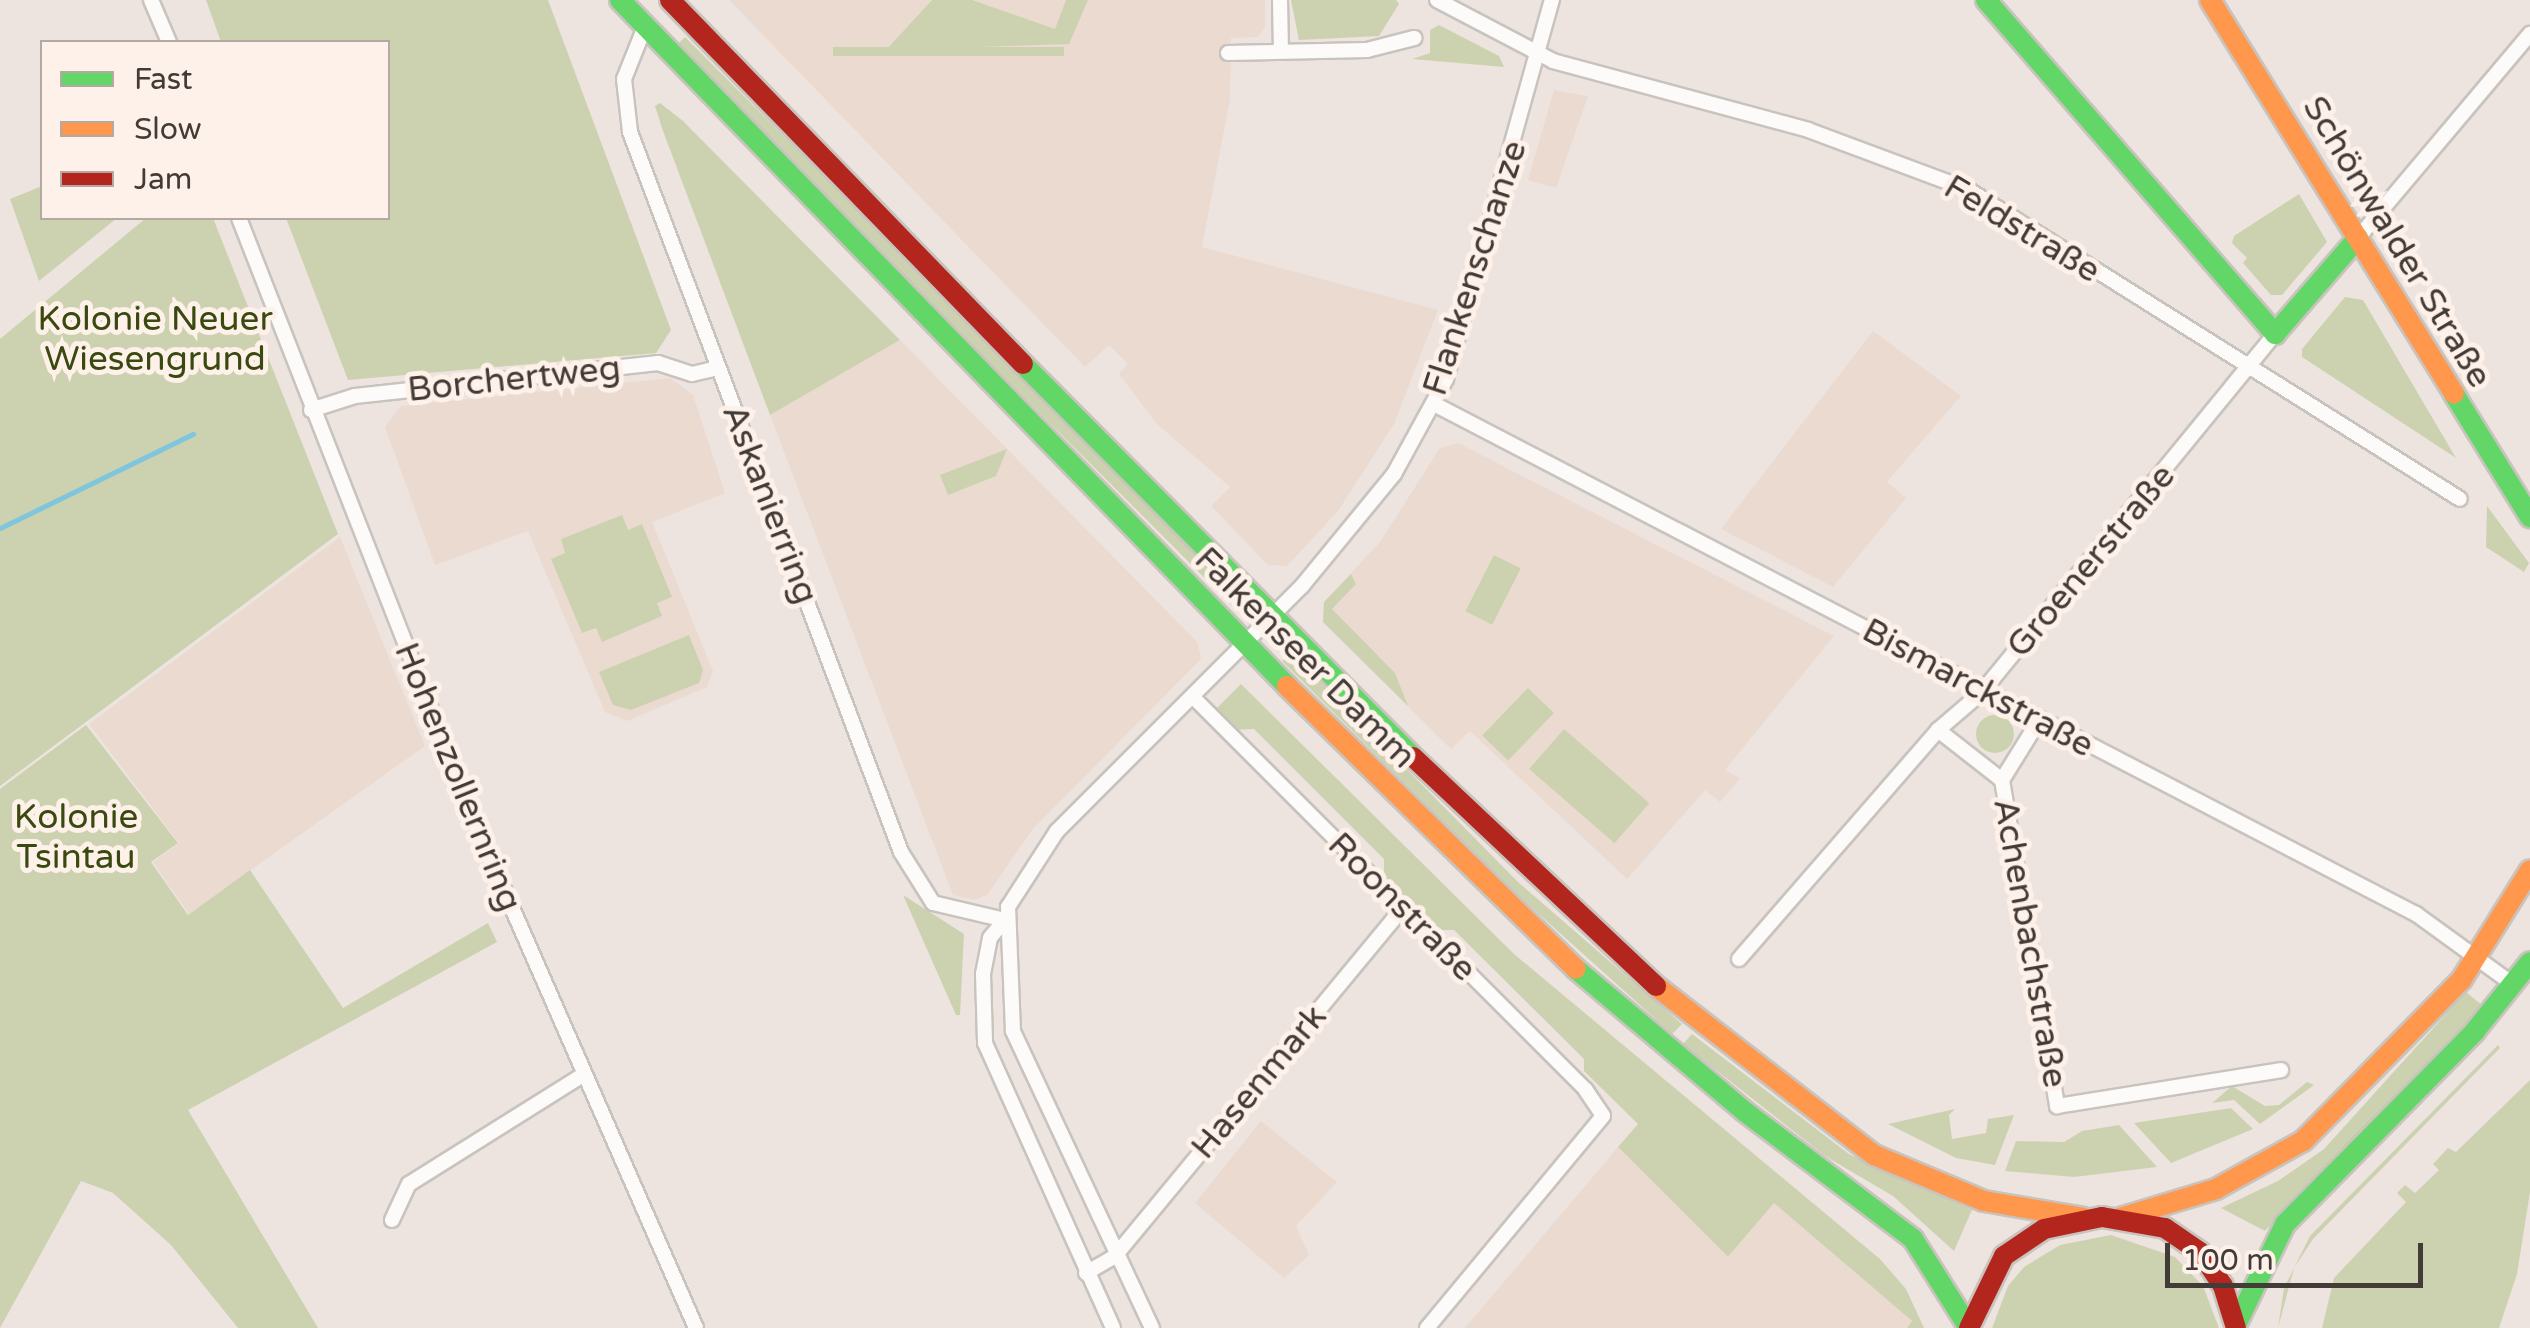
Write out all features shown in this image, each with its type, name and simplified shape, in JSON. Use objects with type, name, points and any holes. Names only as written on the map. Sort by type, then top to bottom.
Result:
[{"type":"main road","name":"Falkenseer Damm","points":[[620,0],[1245,644],[1557,952],[1744,1111],[1913,1240],[1969,1328]]},
{"type":"main road","name":"Falkenseer Damm","points":[[669,0],[771,110],[1580,920],[1824,1122],[1874,1155],[1947,1188],[2008,1207],[2084,1218]]},
{"type":"main road","points":[[644,29],[669,0]]},
{"type":"main road","points":[[1986,0],[2276,334],[2358,238]]},
{"type":"main road","name":"Schönwalder Straße","points":[[2210,0],[2530,518]]},
{"type":"main road","points":[[2120,1218],[2228,1184],[2303,1141],[2424,1022],[2478,958],[2530,870]]},
{"type":"main road","points":[[2236,1326],[2264,1256],[2299,1208],[2514,985],[2530,962]]},
{"type":"main road","points":[[1969,1328],[1985,1284],[2004,1256],[2044,1229],[2084,1218],[2120,1218],[2164,1228],[2200,1252],[2223,1286],[2236,1326]]},
{"type":"street","points":[[152,0],[168,40]]},
{"type":"street","points":[[1280,0],[1281,50]]},
{"type":"street","name":"Feldstraße","points":[[1437,0],[1540,56],[1812,132],[1957,184],[2460,500]]},
{"type":"street","name":"Flankenschanze","points":[[1113,1328],[984,1043],[983,974],[990,938],[1005,920],[1021,881],[1057,831],[1273,616],[1357,526],[1434,404],[1453,358],[1540,56],[1552,0]]},
{"type":"street","name":"Askanierring","points":[[644,29],[630,56],[624,108],[902,852],[934,902],[1005,920]]},
{"type":"street","points":[[2358,238],[2530,34]]},
{"type":"street","points":[[1228,53],[1367,50],[1414,38]]},
{"type":"street","name":"Hohenzollernring","points":[[240,220],[311,410],[583,1075],[696,1328]]},
{"type":"street","name":"Groenerstraße","points":[[1739,959],[1938,730],[1982,693],[2276,334]]},
{"type":"street","name":"Borchertweg","points":[[311,410],[356,396],[658,363],[692,374],[718,368]]},
{"type":"street","name":"Bismarckstraße","points":[[1434,404],[1982,693],[2416,914],[2514,985]]},
{"type":"street","name":"Roonstraße","points":[[1192,696],[1585,1089],[1603,1116],[1427,1328]]},
{"type":"street","name":"Achenbachstraße","points":[[2038,722],[2002,780],[2057,1106],[2281,1070]]},
{"type":"street","name":"Achenbachstraße","points":[[1938,730],[2002,780]]},
{"type":"street","name":"Hasenmark","points":[[1115,1256],[1403,908]]},
{"type":"street","name":"Flankenschanze","points":[[1005,920],[1013,1031],[1152,1328]]},
{"type":"street","points":[[984,1043],[1013,1031]]},
{"type":"street","points":[[392,1220],[409,1184],[583,1075]]},
{"type":"street","points":[[1086,1273],[1115,1256]]},
{"type":"shaded area","points":[[729,0],[1265,0],[1265,27],[1258,37],[1231,38],[1230,99],[1202,247],[1438,310],[1394,424],[1338,511],[1287,566],[1268,565],[1211,506],[1230,487],[1156,423],[1119,374],[1128,364],[1109,345],[1085,367]]},
{"type":"shaded area","points":[[1554,90],[1588,96],[1556,188],[1528,180]]},
{"type":"shaded area","points":[[1873,331],[1961,396],[1887,482],[1906,498],[1833,587],[1721,529]]},
{"type":"shaded area","points":[[900,340],[1198,643],[1201,659],[1032,830],[987,895],[974,900],[953,895],[770,415]]},
{"type":"shaded area","points":[[670,378],[693,395],[725,493],[652,522],[713,671],[707,687],[627,721],[605,712],[528,531],[435,565],[385,427],[401,406]]},
{"type":"shaded area","points":[[1458,443],[1834,636],[1725,770],[1740,778],[1720,802],[1705,790],[1627,879],[1470,731],[1451,749],[1323,622],[1324,602],[1380,542],[1440,448]]},
{"type":"shaded area","points":[[340,537],[425,746],[189,914],[153,862],[179,843],[89,724]]},
{"type":"shaded area","points":[[1261,1121],[1337,1182],[1296,1226],[1309,1255],[1284,1278],[1195,1203]]},
{"type":"shaded area","points":[[1618,1147],[1728,1257],[1774,1203],[1912,1321],[1907,1328],[1465,1328]]},
{"type":"green space","points":[[206,0],[548,0],[671,330],[656,353],[348,380],[287,220],[390,220],[390,40],[220,40]]},
{"type":"green space","points":[[932,0],[972,0],[1055,29],[1066,0],[1088,0],[1069,44],[886,50]]},
{"type":"green space","points":[[1291,0],[1396,0],[1399,4],[1379,36],[1299,40]]},
{"type":"green space","points":[[1439,25],[1499,56],[1504,67],[1412,59],[1430,53],[1430,30]]},
{"type":"green space","points":[[685,37],[1241,593],[1230,603],[674,48]]},
{"type":"green space","points":[[833,47],[1064,47],[1064,56],[833,56]]},
{"type":"green space","points":[[660,103],[683,121],[900,340],[770,415],[663,131],[655,106]]},
{"type":"green space","points":[[40,187],[40,220],[115,220],[39,281],[10,199]]},
{"type":"green space","points":[[2299,194],[2327,242],[2282,295],[2271,295],[2243,263],[2247,258],[2232,243],[2234,236]]},
{"type":"green space","name":"Kolonie Neuer Wiesengrund","points":[[144,220],[214,220],[338,534],[0,786],[0,339]]},
{"type":"green space","points":[[2345,297],[2363,300],[2456,458],[2302,357],[2302,349]]},
{"type":"green space","points":[[1007,449],[996,476],[948,495],[940,475]]},
{"type":"green space","points":[[2487,506],[2529,563],[2524,572],[2486,547]]},
{"type":"green space","points":[[622,515],[628,530],[642,524],[672,597],[657,603],[662,616],[602,642],[596,628],[582,633],[551,559],[565,553],[561,539]]},
{"type":"green space","points":[[1494,555],[1521,569],[1492,625],[1465,611]]},
{"type":"green space","points":[[1351,574],[1356,584],[1332,609],[1395,673],[1408,706],[1323,622],[1324,602]]},
{"type":"green space","points":[[689,635],[703,670],[699,683],[631,710],[613,705],[599,672]]},
{"type":"green space","points":[[1291,652],[1518,882],[1682,1024],[1672,1034],[1511,889],[1282,661]]},
{"type":"green space","points":[[1241,684],[1514,954],[1880,1259],[1906,1289],[1924,1328],[1907,1328],[1912,1321],[1774,1203],[1728,1257],[1618,1147],[1638,1124],[1584,1071],[1584,1059],[1454,930],[1433,930],[1384,879],[1384,859],[1254,729],[1233,730],[1214,711]]},
{"type":"green space","points":[[1528,688],[1554,713],[1508,760],[1482,735]]},
{"type":"green space","points":[[1995,715],[2009,720],[2014,734],[2009,748],[1995,753],[1981,748],[1976,734],[1981,720]]},
{"type":"green space","name":"Kolonie Tsintau","points":[[86,725],[178,843],[151,862],[188,915],[250,870],[343,1008],[488,923],[497,942],[188,1110],[318,1328],[238,1328],[171,1245],[113,1193],[81,1181],[0,1328],[0,789]]},
{"type":"green space","points":[[1564,729],[1649,803],[1615,843],[1529,769]]},
{"type":"green space","points":[[903,895],[964,934],[960,1015],[956,1015]]},
{"type":"green space","points":[[2466,992],[2482,1005],[2463,1028],[2265,1231],[2221,1208],[2278,1181],[2324,1149]]},
{"type":"green space","points":[[1692,1034],[1849,1154],[1972,1210],[1954,1251],[1893,1196],[1825,1156],[1683,1044]]},
{"type":"green space","points":[[2498,1045],[2500,1048],[2313,1239],[2294,1268],[2310,1236]]},
{"type":"green space","points":[[2530,1080],[2530,1192],[2517,1274],[2499,1328],[2322,1328],[2334,1278],[2406,1202],[2397,1193],[2405,1185],[2415,1193],[2439,1170],[2433,1164],[2448,1148],[2456,1152]]},
{"type":"green space","points":[[2307,1082],[2314,1085],[2260,1124],[2234,1100],[2212,1103],[2232,1086],[2265,1106],[2279,1105]]},
{"type":"green space","points":[[2231,1108],[2253,1129],[2171,1163],[2134,1123]]},
{"type":"green space","points":[[1955,1109],[1949,1115],[1952,1139],[1986,1133],[1988,1119],[2014,1115],[1995,1165],[1956,1158],[1888,1124]]},
{"type":"green space","points":[[2119,1125],[2157,1167],[2074,1177],[2005,1171],[2016,1141],[2064,1142],[2082,1131]]},
{"type":"green space","points":[[2111,1235],[2175,1257],[2203,1286],[2219,1328],[1992,1328],[2008,1286],[2024,1267],[2060,1245]]},
{"type":"green space","points":[[2294,1268],[2278,1328],[2284,1288]]},
{"type":"waterway","points":[[0,528],[193,434]]},
{"type":"traffic: fast","points":[[620,0],[1287,686]]},
{"type":"traffic: fast","points":[[1986,0],[2275,334],[2358,238]]},
{"type":"traffic: fast","points":[[1023,364],[1413,757]]},
{"type":"traffic: fast","points":[[2454,394],[2530,517]]},
{"type":"traffic: fast","points":[[2236,1325],[2285,1224],[2475,1031],[2530,962]]},
{"type":"traffic: fast","points":[[1576,969],[1744,1111],[1913,1239],[1969,1328]]},
{"type":"traffic: slow","points":[[2210,0],[2454,394]]},
{"type":"traffic: slow","points":[[1287,686],[1576,969]]},
{"type":"traffic: slow","points":[[2120,1218],[2216,1189],[2303,1141],[2462,979],[2530,870]]},
{"type":"traffic: slow","points":[[1656,986],[1874,1155],[1984,1201],[2084,1218]]},
{"type":"traffic: jam","points":[[670,0],[1023,364]]},
{"type":"traffic: jam","points":[[1413,757],[1656,986]]},
{"type":"traffic: jam","points":[[1969,1328],[2004,1256],[2044,1229],[2102,1217],[2165,1228],[2200,1252],[2223,1286],[2236,1328]]}]
